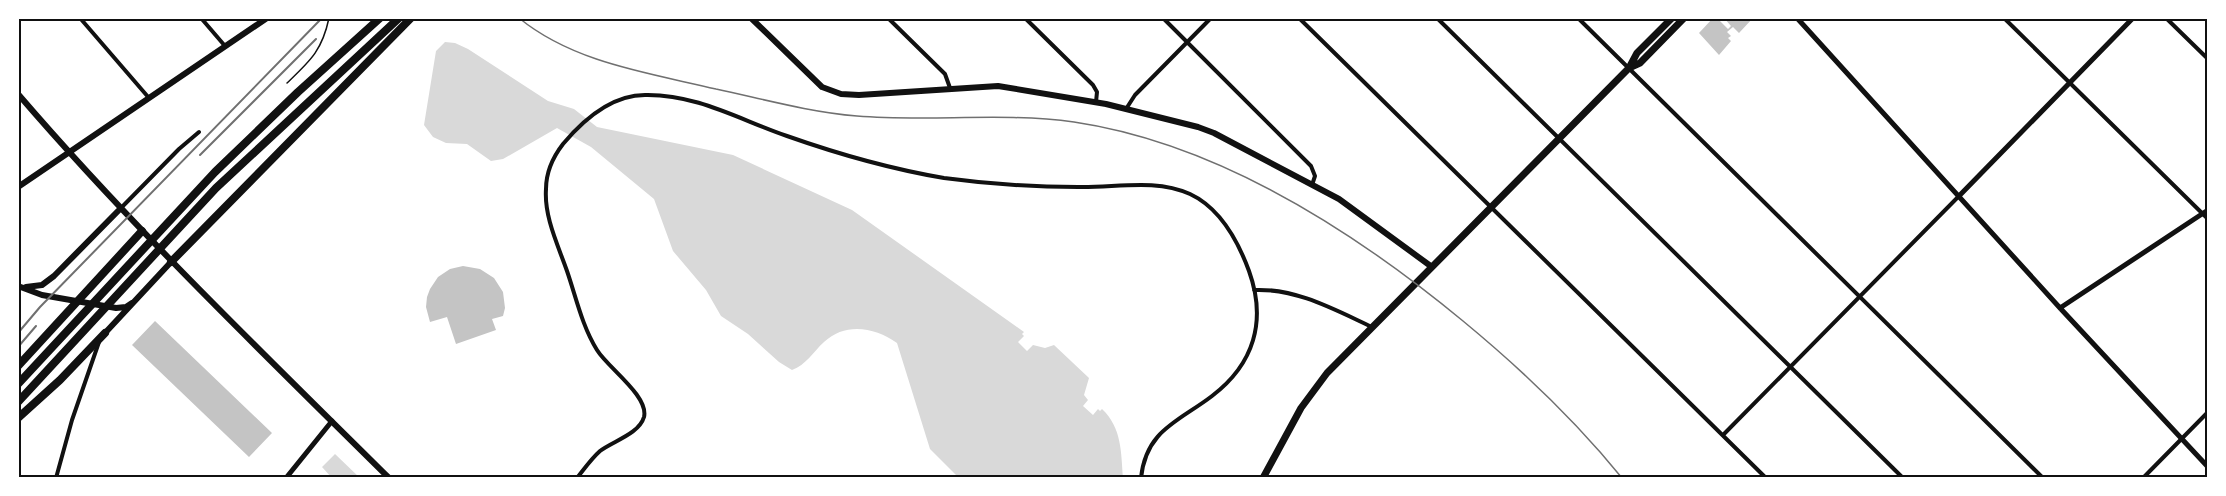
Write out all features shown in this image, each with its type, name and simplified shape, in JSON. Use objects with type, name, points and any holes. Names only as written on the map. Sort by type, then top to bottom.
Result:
[{"type":"highway","points":[[18,384],[215,172],[297,92],[380,18]]},
{"type":"highway","points":[[18,402],[216,188],[399,18]]},
{"type":"highway","points":[[171,262],[411,18]]},
{"type":"highway","points":[[18,366],[142,231]]},
{"type":"highway","points":[[18,418],[60,380],[103,336]]},
{"type":"main road","points":[[18,187],[267,18]]},
{"type":"main road","points":[[751,18],[818,83],[836,93],[859,95],[951,88],[1004,87],[1096,102],[1214,133],[1343,202],[1429,270]]},
{"type":"main road","points":[[1263,478],[1306,399],[1327,373],[1629,68],[1637,53],[1672,18]]},
{"type":"main road","points":[[1629,68],[1640,63],[1684,18]]},
{"type":"main road","points":[[18,94],[69,153],[171,262],[389,478]]},
{"type":"main road","points":[[18,286],[42,285],[54,276],[120,209]]},
{"type":"main road","points":[[103,336],[171,262]]},
{"type":"main road","points":[[26,287],[42,295],[116,308],[126,307],[132,303]]},
{"type":"street","points":[[80,18],[149,98]]},
{"type":"street","points":[[201,18],[225,46]]},
{"type":"street","points":[[888,18],[945,74],[951,88]]},
{"type":"street","points":[[1025,18],[1093,86],[1097,92],[1096,102]]},
{"type":"street","points":[[1163,18],[1311,166],[1314,176],[1312,185]]},
{"type":"street","points":[[1126,109],[1135,95],[1211,18]]},
{"type":"street","points":[[1299,18],[1766,478]]},
{"type":"street","points":[[1437,18],[1903,478]]},
{"type":"street","points":[[1578,18],[2043,478]]},
{"type":"street","points":[[1797,18],[2060,308],[2208,467]]},
{"type":"street","points":[[2004,18],[2205,212],[2208,219]]},
{"type":"street","points":[[1723,435],[2133,18]]},
{"type":"street","points":[[2166,18],[2208,59]]},
{"type":"street","points":[[578,478],[599,452],[638,427],[645,409],[641,398],[609,366],[590,337],[546,208],[546,183],[552,163],[564,143],[596,112],[611,102],[628,96],[646,94],[675,97],[712,106],[778,133],[840,153],[938,176],[1041,187],[1142,185],[1175,189],[1203,202],[1224,223],[1246,263],[1254,290],[1256,329],[1252,346],[1244,361],[1218,391],[1159,434],[1147,453],[1141,478]]},
{"type":"street","points":[[120,209],[199,132]]},
{"type":"street","points":[[2060,308],[2205,212]]},
{"type":"street","points":[[1254,290],[1273,290],[1292,294],[1372,327]]},
{"type":"street","points":[[56,478],[72,420],[103,336]]},
{"type":"street","points":[[2143,478],[2208,412]]},
{"type":"street","points":[[286,478],[332,421]]},
{"type":"path","points":[[286,83],[313,59],[322,42],[328,18]]},
{"type":"shaded area","points":[[445,42],[455,43],[468,49],[548,101],[574,109],[597,127],[733,155],[852,210],[1024,332],[1022,334],[1024,336],[1018,342],[1027,351],[1033,345],[1045,348],[1054,345],[1089,378],[1084,395],[1088,400],[1083,406],[1093,415],[1098,409],[1100,411],[1102,409],[1109,416],[1117,432],[1123,478],[959,478],[930,449],[897,343],[870,330],[841,331],[824,342],[805,362],[792,370],[779,362],[748,334],[721,316],[706,290],[673,251],[654,199],[591,147],[557,128],[503,159],[491,161],[467,144],[446,143],[433,137],[424,125],[436,51]]},
{"type":"shaded area","points":[[335,454],[360,478],[332,478],[322,467]]},
{"type":"building","points":[[1713,18],[1717,18],[1728,29],[1731,26],[1724,18],[1753,18],[1739,33],[1733,27],[1727,32],[1731,36],[1728,38],[1731,41],[1719,55],[1699,33]]},
{"type":"building","points":[[463,266],[480,269],[494,278],[503,292],[505,308],[503,316],[492,319],[496,330],[456,344],[447,317],[430,322],[426,307],[430,289],[438,277],[450,269]]},
{"type":"building","points":[[155,321],[272,433],[249,457],[132,345]]},
{"type":"tram line","points":[[519,18],[564,46],[588,56],[639,71],[786,105],[821,112],[884,118],[993,117],[1074,122],[1127,133],[1179,149],[1231,170],[1329,224],[1421,287],[1526,376],[1566,415],[1622,478]]},
{"type":"railway","points":[[18,333],[40,307],[321,19]]},
{"type":"railway","points":[[200,155],[316,39]]},
{"type":"railway","points":[[18,347],[36,326]]}]
